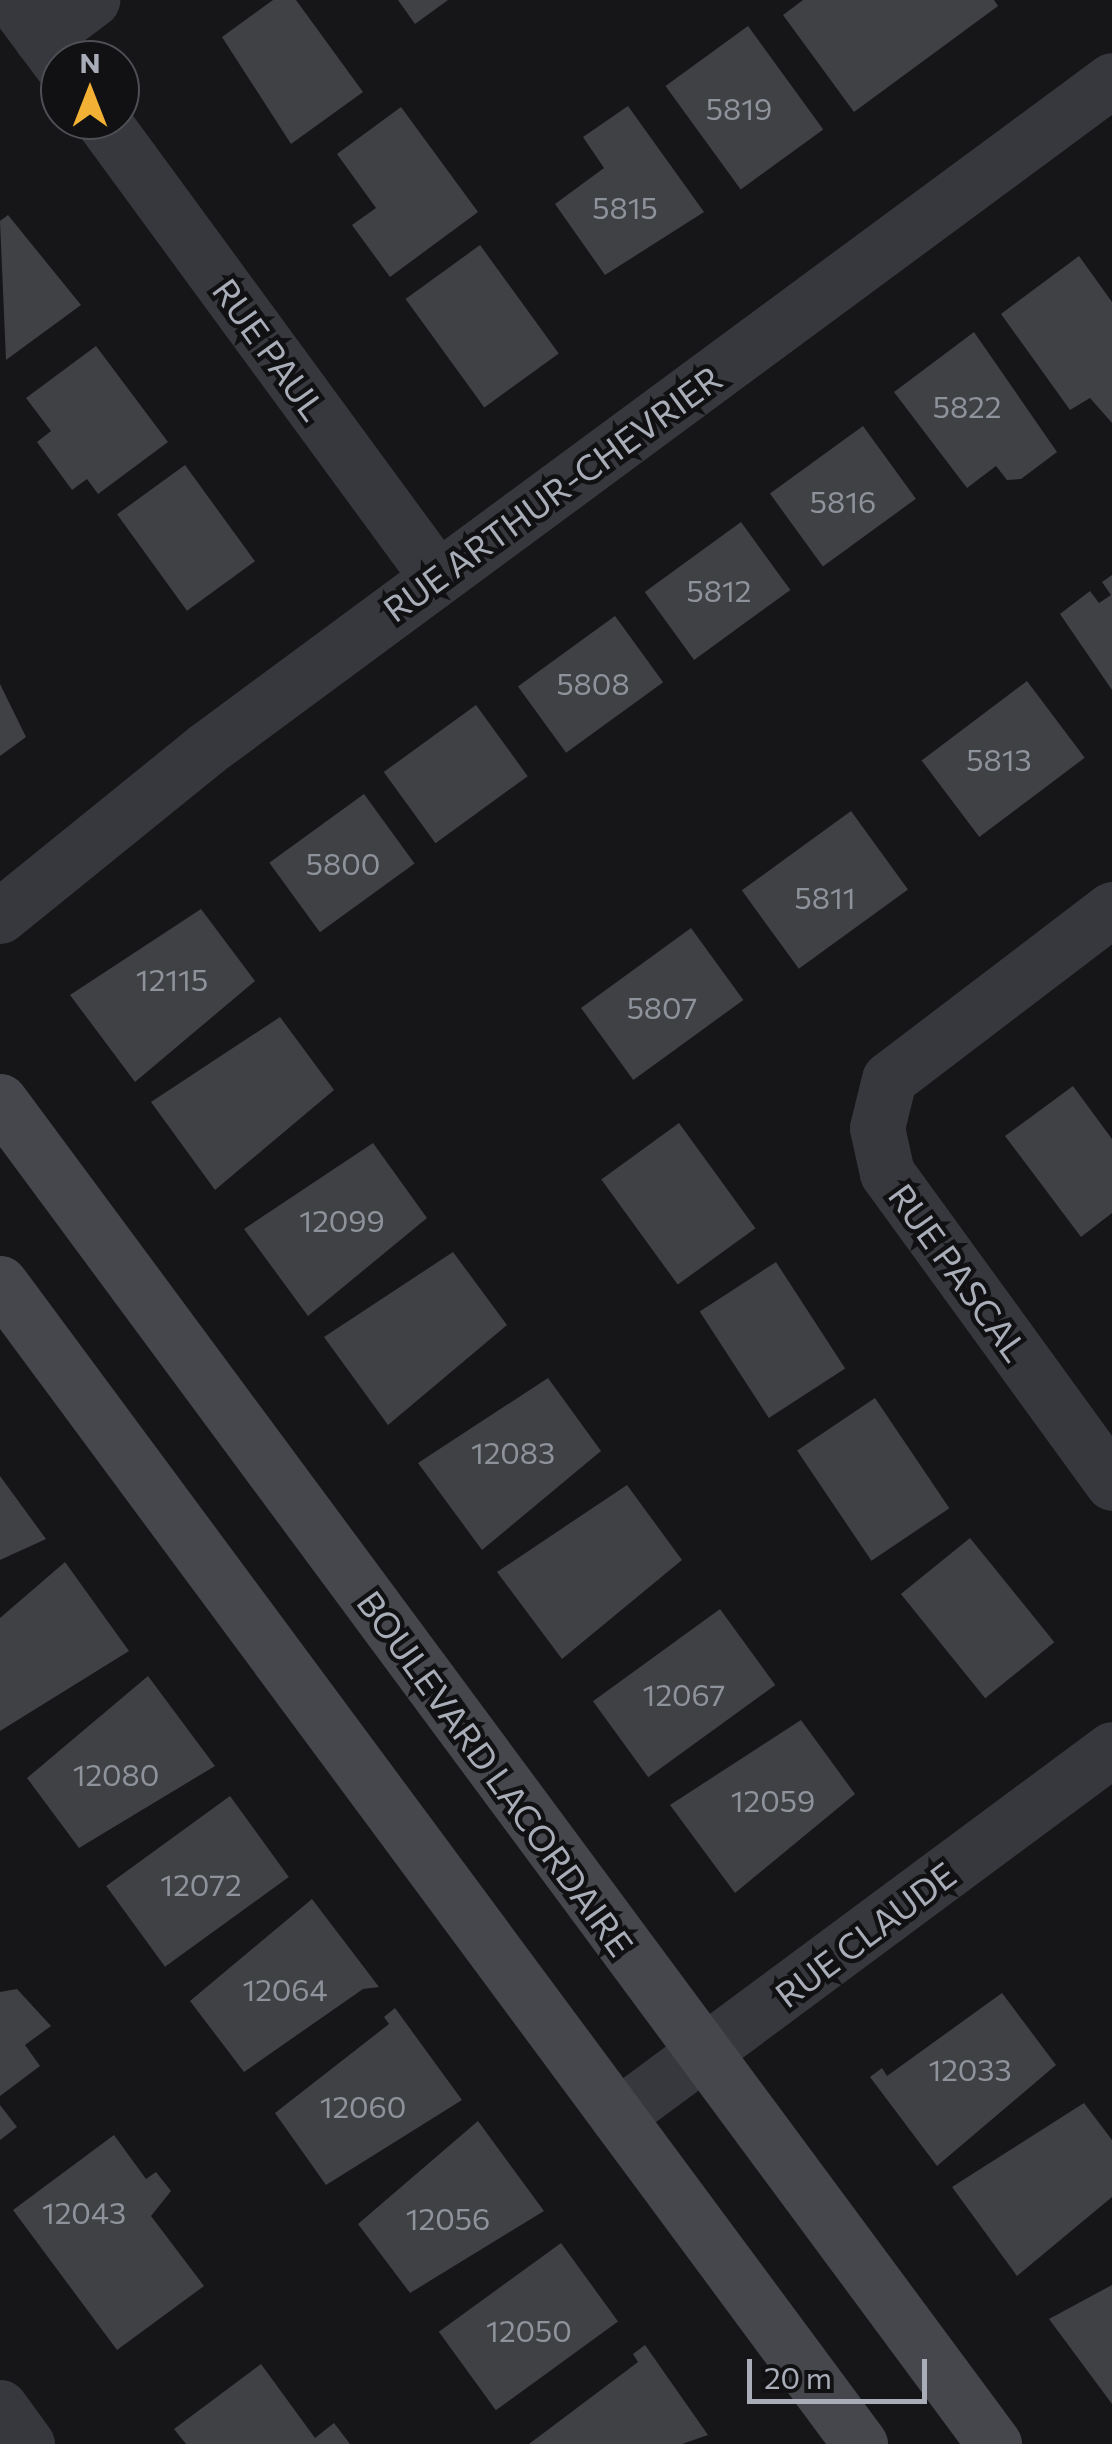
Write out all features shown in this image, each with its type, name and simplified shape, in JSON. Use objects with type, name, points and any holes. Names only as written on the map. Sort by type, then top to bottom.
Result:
[{"type":"main road","name":"BOULEVARD LACORDAIRE","points":[[0,1101],[994,2444]]},
{"type":"main road","points":[[0,1284],[860,2444]]},
{"type":"street","points":[[38,34],[92,0]]},
{"type":"street","name":"RUE ARTHUR-CHEVRIER","points":[[0,916],[437,578],[1112,80]]},
{"type":"street","name":"RUE PAUL","points":[[117,140],[437,578]]},
{"type":"street","name":"RUE PASCAL","points":[[1112,909],[889,1078],[877,1128],[887,1173],[1112,1483]]},
{"type":"street","name":"RUE CLAUDE","points":[[617,2116],[1112,1749]]},
{"type":"street","points":[[0,2407],[28,2444]]},
{"type":"building","points":[[273,0],[296,0],[363,92],[291,144],[222,37]]},
{"type":"building","points":[[398,0],[448,0],[415,24]]},
{"type":"building","points":[[803,0],[994,0],[998,6],[854,112],[783,15]]},
{"type":"building","points":[[748,26],[823,130],[741,190],[665,86]]},
{"type":"building","points":[[628,106],[704,212],[605,275],[555,204],[604,168],[583,137]]},
{"type":"building","points":[[401,107],[478,212],[390,277],[352,225],[376,208],[337,154]]},
{"type":"building","points":[[8,215],[81,305],[6,360],[0,221]]},
{"type":"building","points":[[480,245],[559,353],[484,407],[406,299]]},
{"type":"building","points":[[1079,256],[1112,302],[1112,423],[1090,398],[1070,410],[1001,314]]},
{"type":"building","points":[[974,332],[1057,452],[1021,479],[1007,480],[996,466],[967,488],[894,392]]},
{"type":"building","points":[[96,346],[168,442],[98,494],[87,479],[72,490],[37,442],[51,431],[26,398]]},
{"type":"building","points":[[863,426],[916,499],[823,566],[770,494]]},
{"type":"building","points":[[185,465],[255,561],[187,611],[117,514]]},
{"type":"building","points":[[741,522],[790,590],[694,660],[645,592]]},
{"type":"building","points":[[1112,575],[1112,690],[1060,614],[1090,591],[1099,603],[1111,595],[1102,582]]},
{"type":"building","points":[[615,616],[663,682],[566,753],[518,687]]},
{"type":"building","points":[[1027,681],[1085,758],[979,837],[922,760]]},
{"type":"building","points":[[0,684],[26,737],[0,756]]},
{"type":"building","points":[[476,705],[528,776],[435,843],[384,772]]},
{"type":"building","points":[[364,794],[415,864],[320,932],[269,863]]},
{"type":"building","points":[[851,811],[908,889],[799,969],[742,890]]},
{"type":"building","points":[[201,909],[255,981],[135,1082],[70,995]]},
{"type":"building","points":[[691,928],[743,1000],[633,1080],[581,1008]]},
{"type":"building","points":[[280,1017],[334,1090],[215,1190],[151,1102]]},
{"type":"building","points":[[1073,1086],[1112,1139],[1112,1213],[1081,1237],[1005,1136]]},
{"type":"building","points":[[679,1123],[755,1228],[678,1285],[601,1179]]},
{"type":"building","points":[[373,1143],[427,1218],[308,1316],[244,1229]]},
{"type":"building","points":[[453,1252],[507,1325],[388,1425],[324,1337]]},
{"type":"building","points":[[776,1262],[845,1369],[769,1418],[700,1312]]},
{"type":"building","points":[[548,1378],[601,1451],[482,1550],[418,1463]]},
{"type":"building","points":[[875,1398],[949,1508],[871,1561],[797,1451]]},
{"type":"building","points":[[0,1476],[46,1539],[0,1560]]},
{"type":"building","points":[[627,1485],[682,1560],[562,1659],[497,1572]]},
{"type":"building","points":[[970,1538],[1054,1642],[985,1698],[901,1594]]},
{"type":"building","points":[[65,1562],[129,1651],[0,1731],[0,1618]]},
{"type":"building","points":[[720,1609],[775,1685],[648,1777],[593,1701]]},
{"type":"building","points":[[148,1676],[215,1766],[79,1848],[27,1778]]},
{"type":"building","points":[[801,1720],[855,1794],[735,1893],[670,1805]]},
{"type":"building","points":[[230,1796],[289,1877],[165,1967],[106,1886]]},
{"type":"building","points":[[312,1899],[379,1987],[363,1989],[244,2072],[190,2001]]},
{"type":"building","points":[[17,1989],[51,2026],[25,2045],[40,2066],[0,2096],[0,1992]]},
{"type":"building","points":[[1002,1993],[1056,2065],[937,2166],[870,2077],[882,2068],[887,2076]]},
{"type":"building","points":[[395,2008],[462,2100],[326,2185],[275,2113],[389,2024],[384,2017]]},
{"type":"building","points":[[1084,2103],[1112,2140],[1112,2197],[1017,2276],[952,2187]]},
{"type":"building","points":[[0,2105],[17,2127],[0,2140]]},
{"type":"building","points":[[478,2121],[544,2211],[410,2293],[358,2224]]},
{"type":"building","points":[[114,2135],[146,2179],[156,2172],[171,2191],[151,2216],[204,2286],[117,2350],[13,2210]]},
{"type":"building","points":[[561,2243],[618,2321],[496,2410],[439,2332]]},
{"type":"building","points":[[1112,2285],[1112,2404],[1049,2319]]},
{"type":"building","points":[[645,2345],[708,2435],[682,2444],[529,2444],[638,2362],[633,2354]]},
{"type":"building","points":[[261,2364],[315,2438],[334,2423],[350,2444],[186,2444],[174,2429]]}]
